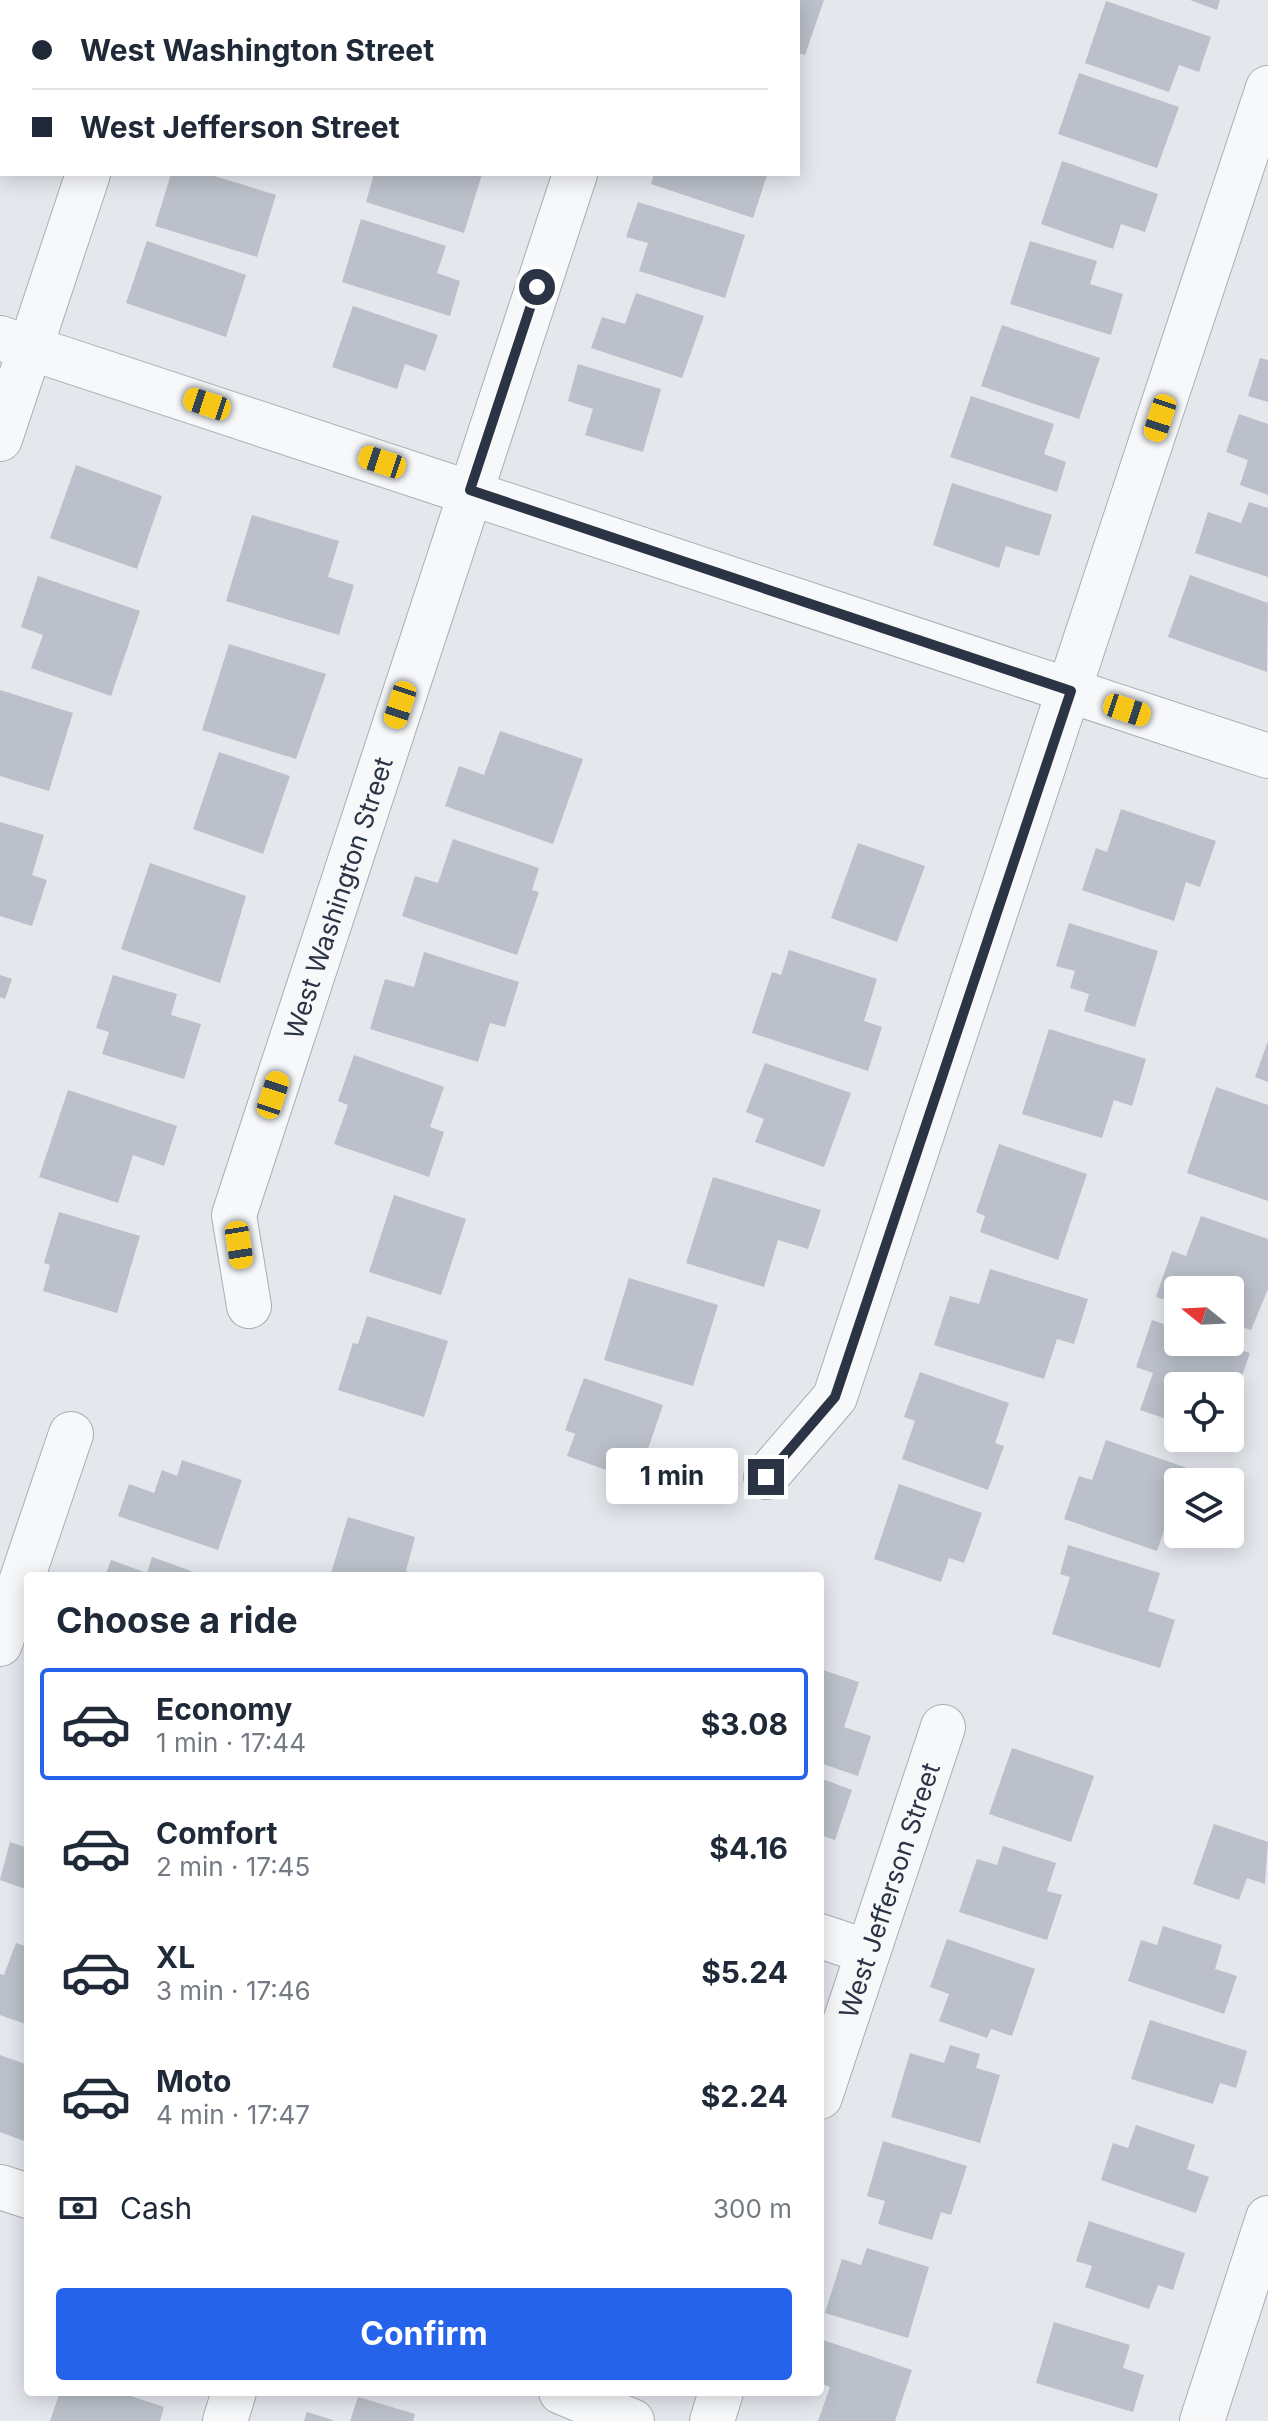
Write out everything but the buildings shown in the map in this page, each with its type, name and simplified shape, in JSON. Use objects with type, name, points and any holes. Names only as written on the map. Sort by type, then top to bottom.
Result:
[{"type":"street","points":[[766,1477],[835,1397],[1071,691],[1254,179],[1268,88]]},
{"type":"street","points":[[0,439],[16,342],[87,176]]},
{"type":"street","name":"West Washington Street","points":[[249,1306],[234,1215],[574,176]]},
{"type":"street","points":[[16,342],[1268,756]]},
{"type":"street","points":[[24,1572],[71,1434]]},
{"type":"street","points":[[0,1644],[24,1573]]},
{"type":"street","name":"West Jefferson Street","points":[[824,2085],[943,1727]]},
{"type":"street","points":[[824,1937],[868,1952]]},
{"type":"street","points":[[0,2187],[24,2195]]},
{"type":"street","points":[[1202,2421],[1268,2218]]},
{"type":"street","points":[[225,2421],[233,2396]]},
{"type":"street","points":[[571,2396],[632,2421]]},
{"type":"street","points":[[712,2421],[720,2396]]},
{"type":"route","points":[[537,287],[470,490],[1071,691],[835,1397],[766,1477]]}]
